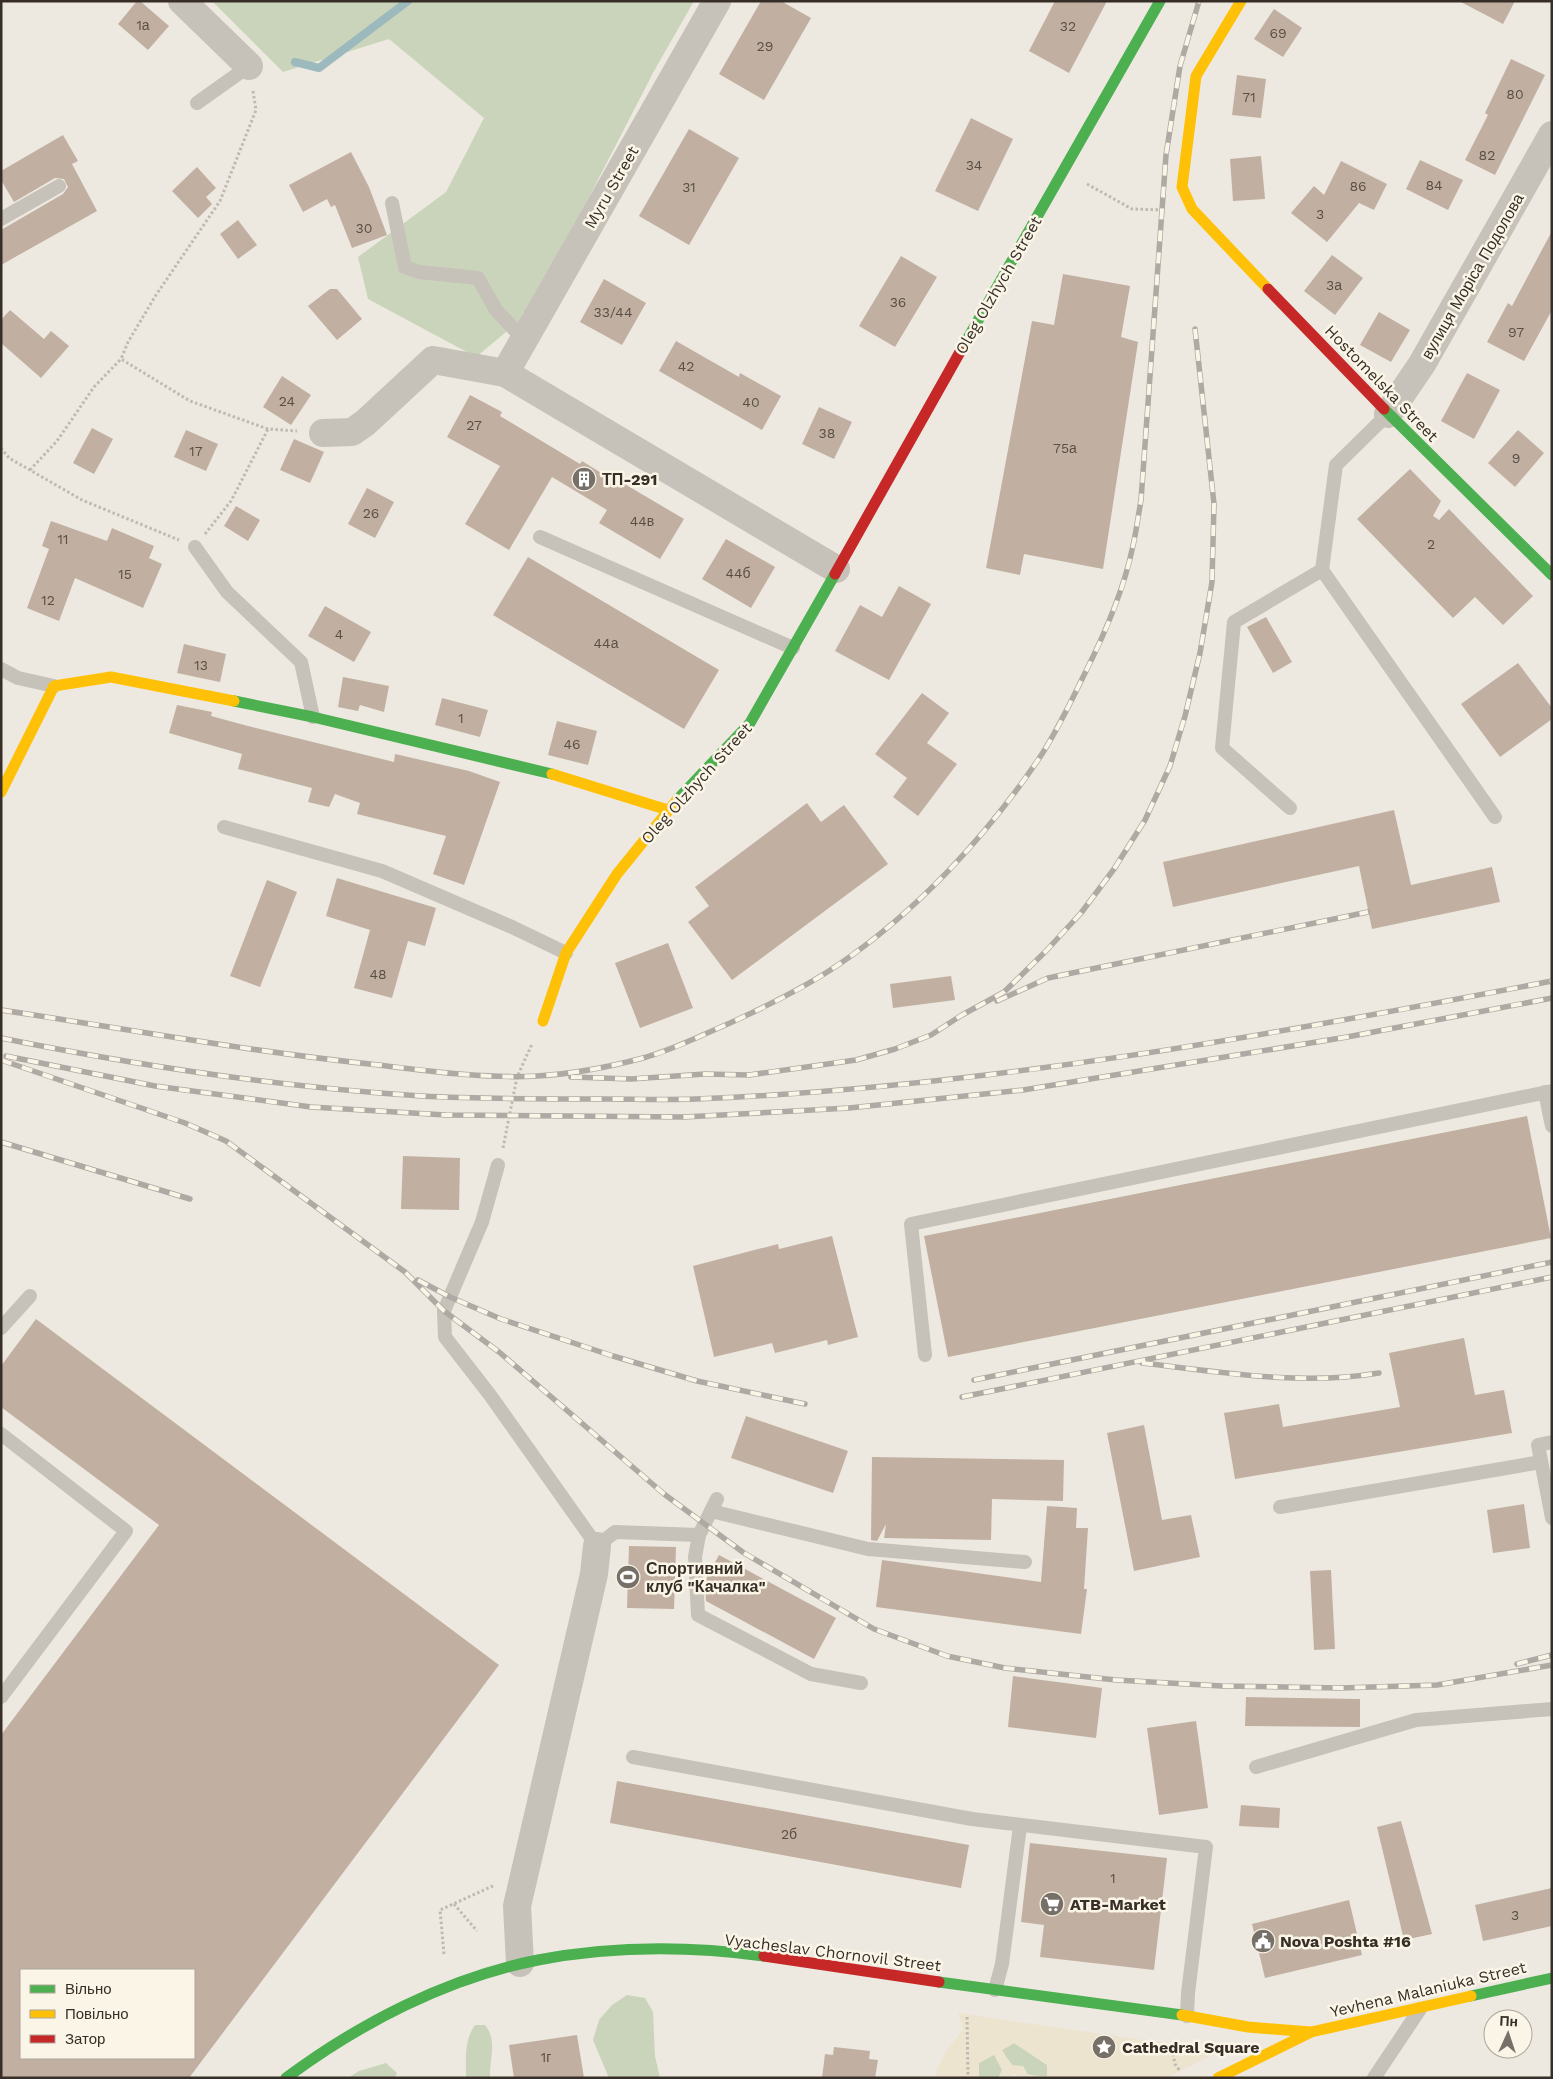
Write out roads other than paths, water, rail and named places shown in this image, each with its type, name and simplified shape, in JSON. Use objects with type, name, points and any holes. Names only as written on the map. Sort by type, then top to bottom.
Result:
[{"type":"street","points":[[182,1],[248,66]]},
{"type":"street","name":"Myru Street","points":[[505,374],[717,1]]},
{"type":"street","name":"Oleg Olzhych Street","points":[[543,1021],[566,954],[617,874],[668,810],[750,724],[1160,1]]},
{"type":"street","name":"Hostomelska Street","points":[[1241,1],[1196,76],[1182,188],[1192,209],[1388,414],[1552,575]]},
{"type":"street","name":"вулиця Моріса Подолова","points":[[1388,414],[1422,364],[1552,135]]},
{"type":"street","points":[[323,433],[352,432],[365,423],[433,360],[505,374],[836,570]]},
{"type":"street","points":[[1,792],[54,686],[111,677],[313,717],[534,770],[668,810]]},
{"type":"street","points":[[520,1964],[517,1906],[594,1574],[597,1546]]},
{"type":"street","name":"Vyacheslav Chornovil Street","points":[[286,2078],[302,2065],[379,2020],[418,2000],[520,1964],[570,1955],[627,1951],[694,1951],[758,1955],[1187,2016],[1248,2027],[1311,2032]]},
{"type":"street","name":"Yevhena Malaniuka Street","points":[[1311,2032],[1552,1978]]},
{"type":"street","points":[[1218,2078],[1311,2032]]},
{"type":"lane","points":[[197,103],[248,66]]},
{"type":"lane","points":[[1,220],[60,186]]},
{"type":"lane","points":[[392,203],[405,267],[419,272],[478,278],[496,310],[524,340]]},
{"type":"lane","points":[[1388,414],[1336,465],[1322,570],[1495,817]]},
{"type":"lane","points":[[540,537],[792,648]]},
{"type":"lane","points":[[195,547],[227,592],[301,662],[313,717]]},
{"type":"lane","points":[[1290,808],[1222,748],[1234,622],[1322,570]]},
{"type":"lane","points":[[1,669],[18,678],[54,686]]},
{"type":"lane","points":[[224,827],[382,871],[512,927],[566,954]]},
{"type":"lane","points":[[925,1355],[911,1224],[1548,1091],[1552,1126]]},
{"type":"lane","points":[[498,1165],[482,1222],[444,1311],[445,1337],[490,1395],[597,1546],[615,1532],[699,1535]]},
{"type":"lane","points":[[1,1328],[30,1296]]},
{"type":"lane","points":[[1,1434],[126,1531],[1,1697]]},
{"type":"lane","points":[[1552,1442],[1538,1445],[1541,1462],[1548,1477],[1552,1518]]},
{"type":"lane","points":[[1280,1507],[1541,1462]]},
{"type":"lane","points":[[861,1683],[811,1674],[698,1615],[695,1557],[699,1535],[714,1505],[868,1549],[1025,1562]]},
{"type":"lane","points":[[1256,1767],[1416,1720],[1552,1709]]},
{"type":"lane","points":[[633,1757],[972,1819],[1206,1847],[1188,1993],[1187,2016]]},
{"type":"lane","points":[[995,1990],[1002,1964],[1020,1826]]},
{"type":"lane","points":[[1374,2078],[1420,2009]]},
{"type":"waterway","points":[[295,62],[319,68],[408,1]]},
{"type":"railway","points":[[1,1010],[331,1060],[478,1075],[518,1077],[564,1074],[617,1064],[665,1051],[758,1010],[838,965],[895,922],[972,845],[1038,760],[1058,727],[1093,657],[1107,627],[1124,581],[1141,500],[1166,155],[1180,66],[1199,1]]},
{"type":"railway","points":[[571,1077],[631,1079],[705,1074],[749,1075],[856,1060],[895,1049],[931,1035],[1004,992],[1081,913],[1114,869],[1145,820],[1170,766],[1185,716],[1200,653],[1212,582],[1214,504],[1195,329]]},
{"type":"railway","points":[[997,1001],[1048,978],[1368,912]]},
{"type":"railway","points":[[1,1038],[105,1058],[210,1074],[368,1092],[489,1098],[696,1099],[911,1084],[1018,1071],[1126,1056],[1340,1021],[1552,981]]},
{"type":"railway","points":[[6,1056],[155,1086],[311,1107],[446,1115],[684,1117],[849,1108],[1023,1090],[1347,1037],[1552,998]]},
{"type":"railway","points":[[1,1060],[185,1123],[226,1141],[405,1272],[444,1311],[499,1352],[664,1494],[744,1553],[874,1629],[947,1656],[1005,1668],[1116,1680],[1222,1686],[1340,1688],[1437,1685],[1552,1665]]},
{"type":"railway","points":[[1,1142],[190,1199]]},
{"type":"railway","points":[[974,1380],[1552,1262]]},
{"type":"railway","points":[[962,1397],[1552,1277]]},
{"type":"railway","points":[[418,1280],[450,1297],[501,1319],[613,1356],[697,1381],[805,1404]]},
{"type":"railway","points":[[1142,1363],[1231,1374],[1290,1378],[1349,1377],[1379,1373]]},
{"type":"railway","points":[[1517,1664],[1552,1655]]},
{"type":"place","name":"ТП-291","points":[[584,479]]},
{"type":"place","name":"Спортивний клуб \"Качалка\"","points":[[628,1577]]},
{"type":"place","name":"ATB-Market","points":[[1052,1904]]},
{"type":"place","name":"Nova Poshta #16","points":[[1263,1941]]},
{"type":"place","name":"Cathedral Square","points":[[1104,2047]]}]
